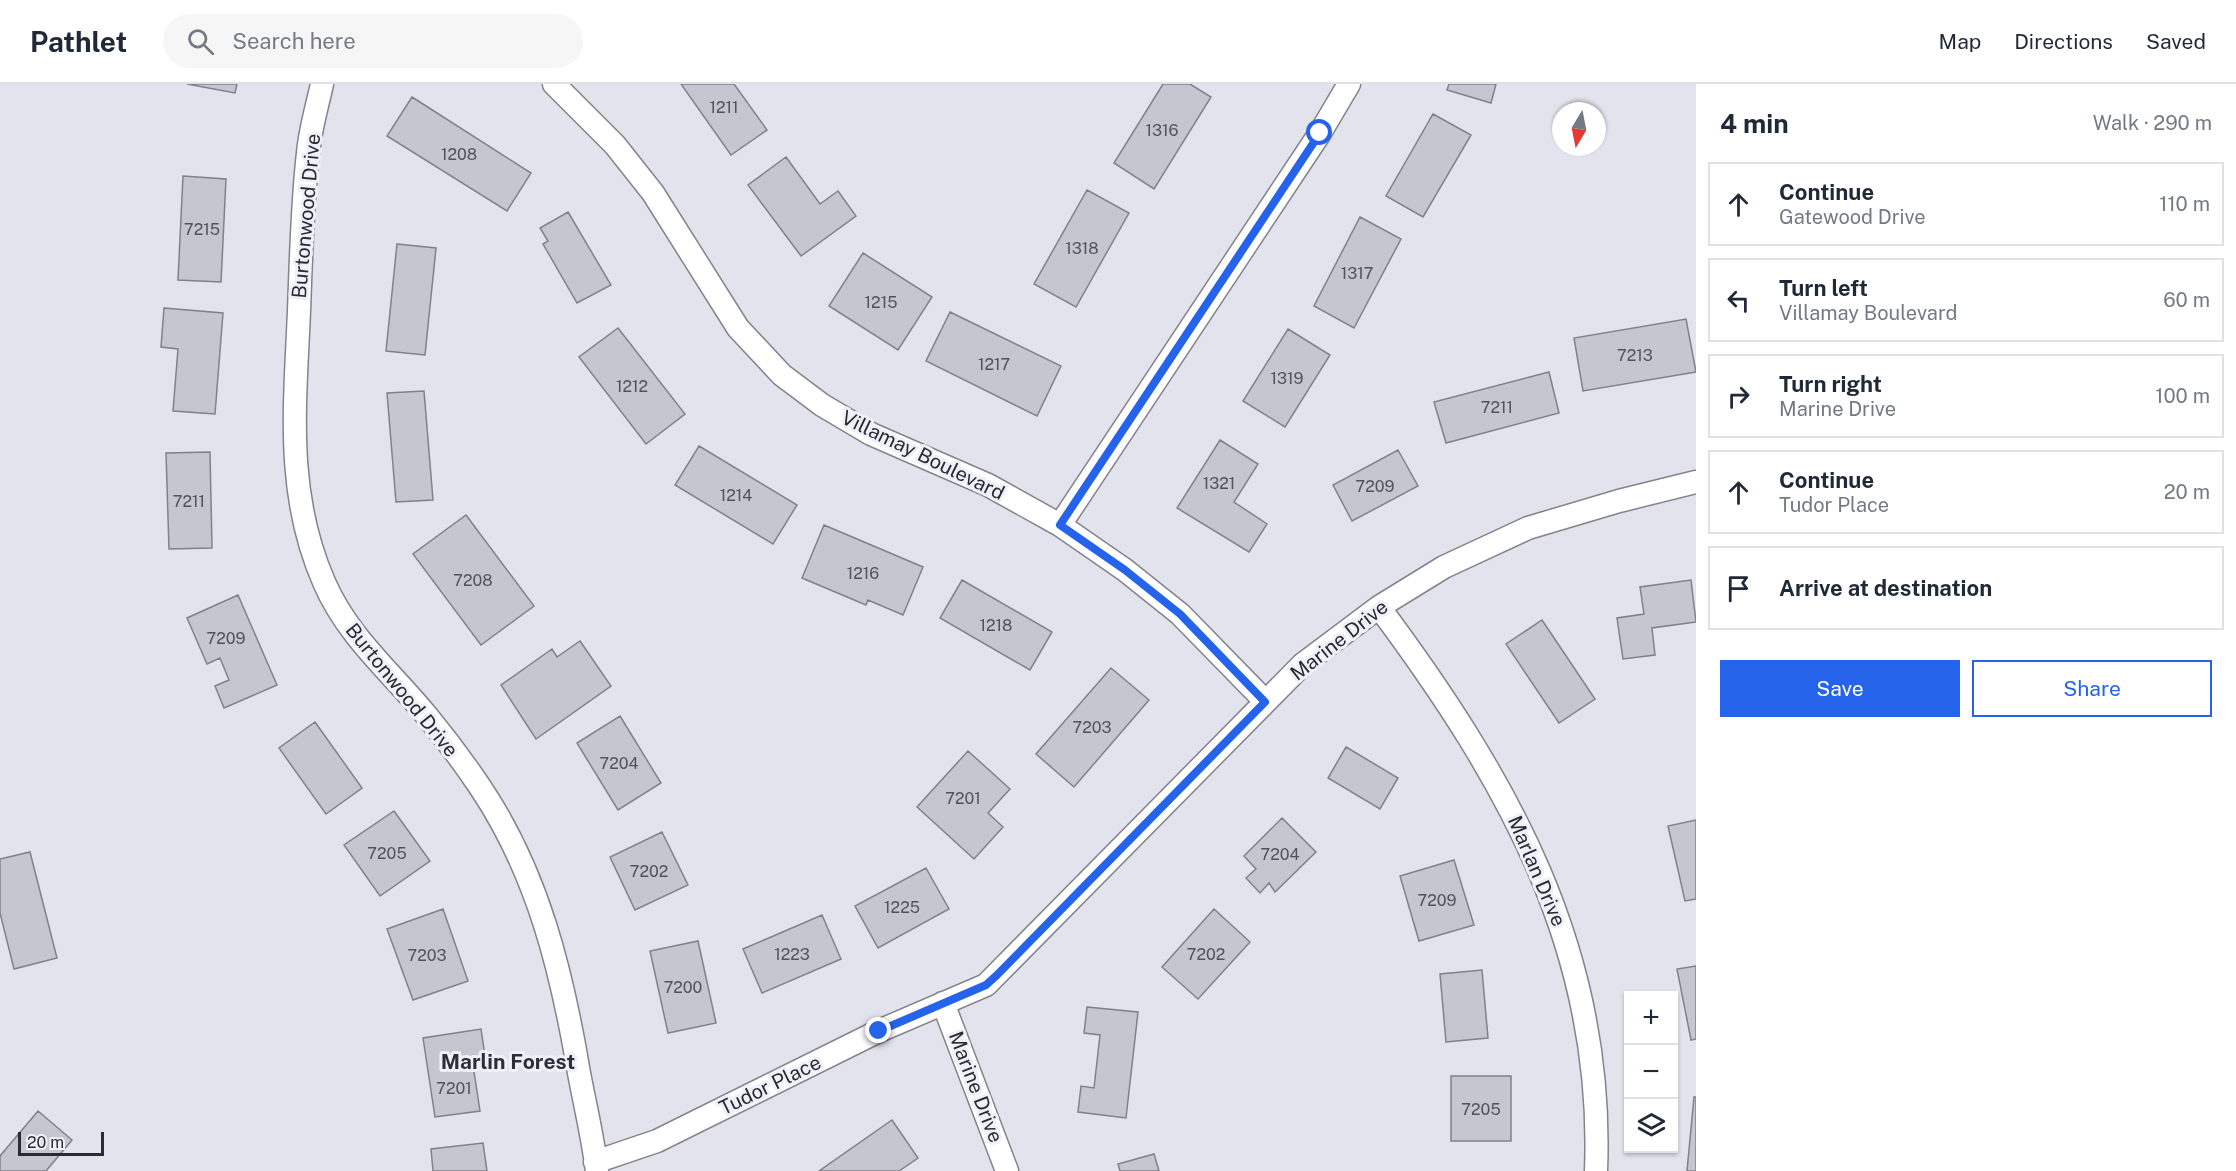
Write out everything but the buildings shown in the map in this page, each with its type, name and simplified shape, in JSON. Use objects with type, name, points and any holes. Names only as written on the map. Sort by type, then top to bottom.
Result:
[{"type":"street","name":"Burtonwood Drive","points":[[322,84],[308,151],[302,246],[294,421],[296,482],[301,512],[310,546],[339,611],[368,652],[427,716],[480,787],[523,865],[542,911],[565,992],[596,1167]]},
{"type":"street","name":"Villamay Boulevard","points":[[554,84],[615,145],[652,193],[738,328],[782,375],[822,405],[871,434],[988,485],[1060,525],[1125,570],[1180,614],[1265,702]]},
{"type":"street","points":[[1060,525],[1320,133],[1349,84]]},
{"type":"street","name":"Marine Drive","points":[[1007,1171],[943,1003],[986,985],[1303,664],[1379,607],[1444,567],[1528,528],[1619,501],[1696,482]]},
{"type":"street","name":"Marlan Drive","points":[[1379,607],[1405,641],[1498,787],[1532,852],[1557,912],[1574,966],[1588,1026],[1595,1081],[1596,1171]]},
{"type":"street","name":"Tudor Place","points":[[596,1167],[657,1142],[879,1031],[943,1003]]},
{"type":"district","name":"Marlin Forest","points":[[508,1061]]},
{"type":"route","points":[[879,1031],[986,985],[1265,702],[1180,614],[1125,570],[1060,525],[1320,133]]}]
